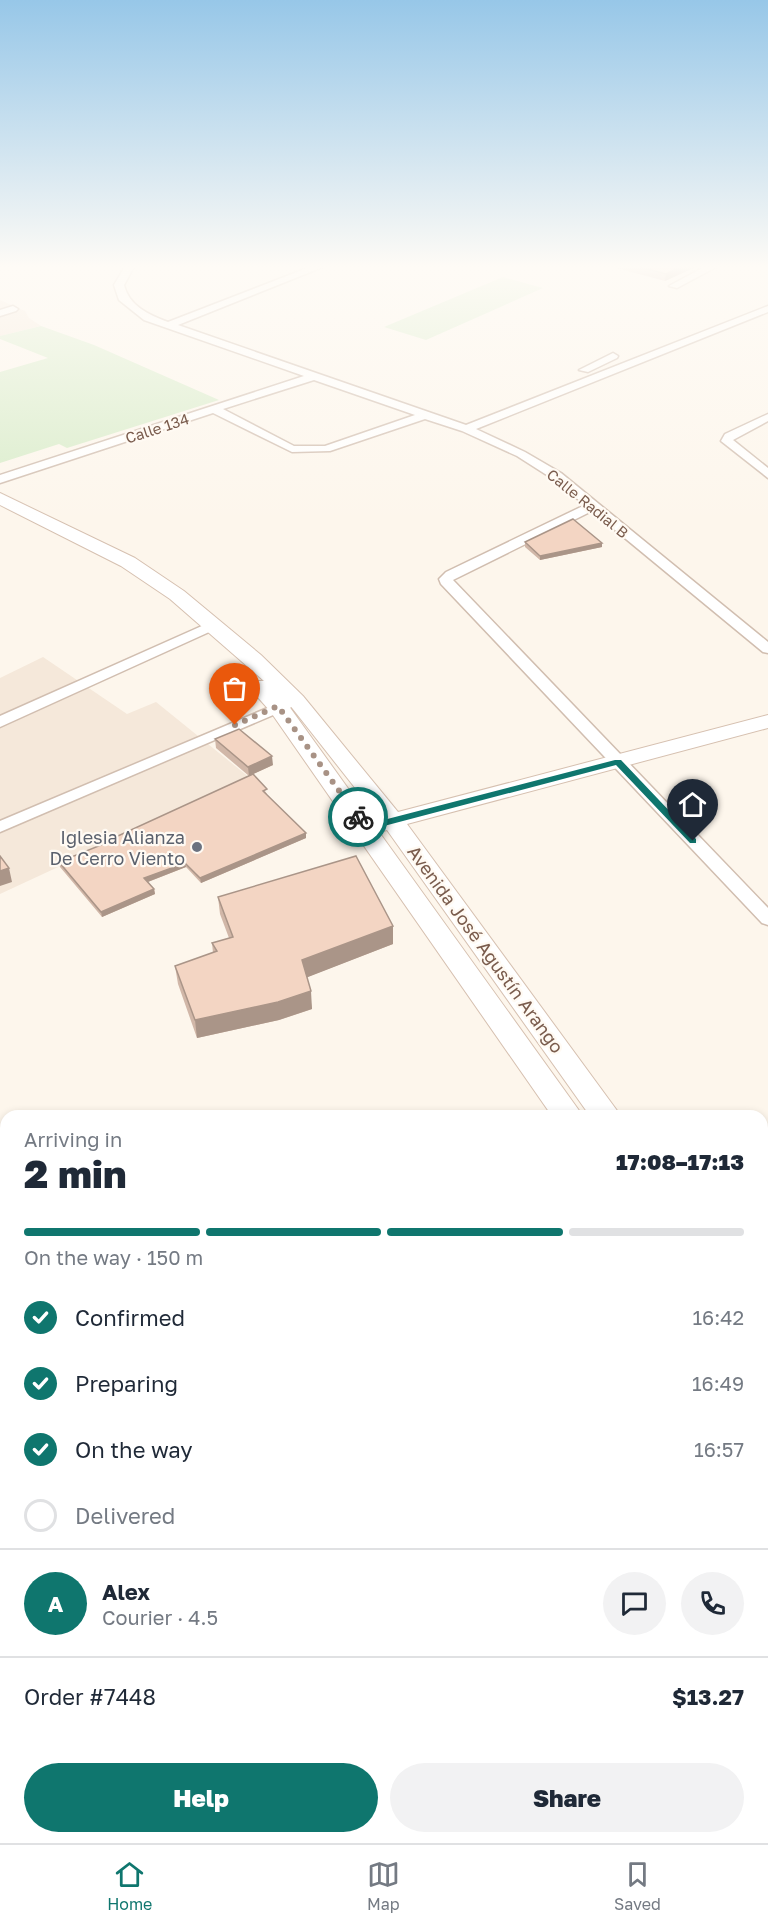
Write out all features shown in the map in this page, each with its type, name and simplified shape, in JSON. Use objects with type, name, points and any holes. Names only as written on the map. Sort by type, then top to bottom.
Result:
[{"type":"main road","name":"Avenida José Agustín Arango","points":[[0,498],[128,562],[177,595],[237,664],[287,703],[393,821],[602,1110]]},
{"type":"main road","name":"Avenida José Agustín Arango","points":[[0,511],[111,568],[206,628]]},
{"type":"main road","name":"Avenida José Agustín Arango","points":[[287,703],[365,828],[564,1110]]},
{"type":"main road","points":[[365,828],[768,721]]},
{"type":"street","name":"Calle Radial B","points":[[241,351],[466,429],[521,454],[557,476],[768,649]]},
{"type":"street","points":[[466,429],[662,351]]},
{"type":"street","points":[[584,382],[566,379],[613,356]]},
{"type":"street","name":"Calle 134","points":[[0,479],[314,376]]},
{"type":"street","points":[[214,409],[292,449],[309,450],[326,449],[424,415]]},
{"type":"street","points":[[768,417],[729,435],[727,441],[768,474]]},
{"type":"street","points":[[592,506],[446,579],[476,614],[768,919]]},
{"type":"street","points":[[0,722],[206,628]]},
{"type":"street","points":[[0,827],[287,703]]},
{"type":"shaded area","points":[[43,657],[127,714],[156,702],[250,778],[0,894],[0,678]]},
{"type":"green space","points":[[30,351],[108,351],[219,400],[67,448],[59,444],[0,463],[0,372],[48,358]]},
{"type":"building","points":[[573,519],[602,543],[540,556],[525,542]]},
{"type":"building","points":[[239,729],[272,756],[248,767],[215,739]]},
{"type":"building","name":"Iglesia Alianza De Cerro Viento","points":[[253,774],[267,789],[263,791],[306,833],[200,878],[185,863],[144,878],[154,889],[101,912],[59,862],[111,841],[109,840]]},
{"type":"building","points":[[0,856],[9,868],[0,871]]},
{"type":"building","points":[[356,856],[393,926],[302,960],[311,991],[278,1002],[195,1020],[175,966],[217,951],[212,943],[233,937],[218,897]]},
{"type":"way so far","points":[[235,725],[278,706],[358,817]]},
{"type":"place","name":"Iglesia Alianza De Cerro Viento","points":[[197,847]]},
{"type":"route","points":[[358,817],[365,828],[618,762],[693,841]]}]
